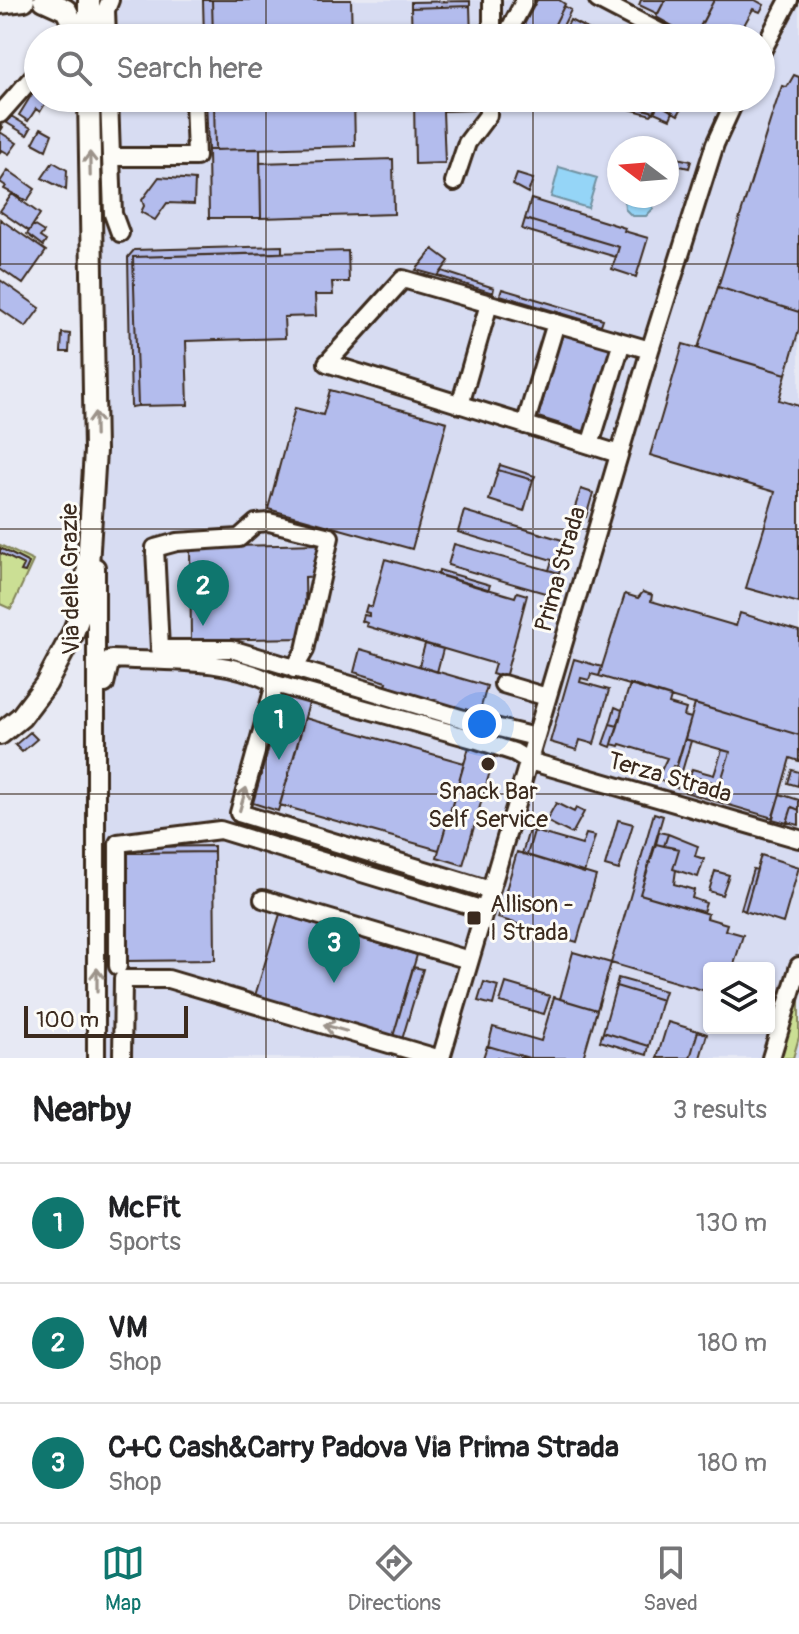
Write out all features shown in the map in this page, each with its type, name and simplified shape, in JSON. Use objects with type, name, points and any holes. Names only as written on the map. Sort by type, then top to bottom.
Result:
[{"type":"main road","points":[[0,3],[24,0]]},
{"type":"main road","points":[[44,0],[66,10],[73,24]]},
{"type":"main road","name":"Via delle Grazie","points":[[89,112],[94,502]]},
{"type":"main road","points":[[0,734],[21,717],[38,695],[73,633],[87,582],[94,502]]},
{"type":"street","points":[[106,24],[106,10],[110,0]]},
{"type":"street","points":[[492,0],[492,24]]},
{"type":"street","points":[[512,24],[525,0]]},
{"type":"street","points":[[598,0],[644,24]]},
{"type":"street","points":[[775,26],[789,0]]},
{"type":"street","points":[[0,114],[24,87]]},
{"type":"street","points":[[109,112],[113,214],[120,233]]},
{"type":"street","points":[[111,157],[196,157],[194,112]]},
{"type":"street","points":[[454,182],[467,143],[488,112]]},
{"type":"street","name":"Prima Strada","points":[[439,1058],[650,350],[715,144],[730,112]]},
{"type":"street","points":[[679,200],[696,204]]},
{"type":"street","points":[[619,454],[327,363],[403,279],[650,350]]},
{"type":"street","points":[[460,405],[489,304]]},
{"type":"street","points":[[525,425],[556,323]]},
{"type":"street","points":[[590,445],[622,342]]},
{"type":"street","name":"Via delle Grazie","points":[[94,502],[97,617],[96,1058]]},
{"type":"street","points":[[294,669],[305,650],[330,537],[269,522],[256,523],[239,538],[177,542],[155,548],[160,649],[231,649],[294,669],[467,720],[535,737]]},
{"type":"street","name":"Terza Strada","points":[[97,804],[105,776],[105,681],[111,659],[206,664],[263,677],[275,684],[514,752],[529,761],[799,839]]},
{"type":"street","points":[[275,684],[239,813],[490,890]]},
{"type":"street","points":[[503,684],[547,697]]},
{"type":"street","points":[[118,966],[118,843],[220,830],[484,910]]},
{"type":"street","points":[[263,899],[469,960]]},
{"type":"street","points":[[771,1058],[799,966]]},
{"type":"street","points":[[122,1058],[123,979],[168,979],[439,1058]]},
{"type":"shaded area","points":[[95,0],[799,0],[799,1058],[104,1058],[95,554],[96,112],[775,112],[775,24],[95,24]]},
{"type":"green space","points":[[0,545],[33,561],[11,609],[0,604]]},
{"type":"green space","points":[[799,987],[799,1037],[793,1058],[778,1058]]},
{"type":"water","points":[[559,167],[597,178],[588,208],[551,197]]},
{"type":"water","points":[[653,208],[646,216],[632,216],[625,209]]},
{"type":"building","points":[[203,0],[212,0],[213,24],[204,24]]},
{"type":"building","points":[[212,0],[351,0],[352,24],[213,24]]},
{"type":"building","points":[[534,0],[537,0],[524,24],[521,24]]},
{"type":"building","points":[[537,0],[559,0],[565,4],[555,24],[524,24]]},
{"type":"building","points":[[641,0],[665,0],[658,14],[639,5]]},
{"type":"building","points":[[665,0],[714,0],[701,24],[669,24],[656,17]]},
{"type":"building","points":[[714,0],[755,0],[764,5],[760,12],[753,9],[745,24],[702,24]]},
{"type":"building","points":[[470,1],[470,6],[411,8],[411,2]]},
{"type":"building","points":[[470,6],[471,24],[412,24],[411,8]]},
{"type":"building","points":[[564,6],[571,10],[564,24],[555,24]]},
{"type":"building","points":[[794,75],[799,77],[799,312],[718,287],[782,86],[787,87]]},
{"type":"building","points":[[24,107],[24,112],[34,112],[28,121],[19,115]]},
{"type":"building","points":[[207,112],[214,112],[215,150],[208,150]]},
{"type":"building","points":[[214,112],[354,112],[355,146],[215,150]]},
{"type":"building","points":[[414,112],[443,112],[445,163],[415,164]]},
{"type":"building","points":[[654,112],[673,112],[670,119]]},
{"type":"building","points":[[11,116],[31,128],[27,135],[7,123]]},
{"type":"building","points":[[41,128],[52,134],[46,150],[33,143]]},
{"type":"building","points":[[0,132],[17,143],[9,154],[0,152]]},
{"type":"building","points":[[260,149],[261,218],[209,218],[208,150]]},
{"type":"building","points":[[679,158],[691,161],[689,168],[679,166]]},
{"type":"building","points":[[393,159],[394,214],[261,218],[260,163]]},
{"type":"building","points":[[53,162],[67,170],[66,190],[42,178]]},
{"type":"building","points":[[8,170],[35,189],[27,201],[4,189],[6,186],[0,182]]},
{"type":"building","points":[[517,174],[533,179],[528,193],[513,185]]},
{"type":"building","points":[[159,177],[195,180],[194,204],[167,203],[155,220],[141,212],[144,206],[142,200]]},
{"type":"building","points":[[12,194],[40,214],[29,231],[0,211]]},
{"type":"building","points":[[531,199],[648,238],[636,277],[612,269],[619,247],[525,219]]},
{"type":"building","points":[[0,219],[46,251],[23,284],[0,268]]},
{"type":"building","points":[[525,219],[619,247],[616,257],[522,229]]},
{"type":"building","points":[[33,225],[44,232],[40,237],[46,241],[43,246],[27,234]]},
{"type":"building","points":[[282,246],[282,253],[133,257],[138,406],[131,407],[128,257],[134,250]]},
{"type":"building","points":[[433,249],[449,261],[438,276],[416,270]]},
{"type":"building","points":[[348,251],[349,282],[332,282],[333,295],[315,295],[316,316],[284,317],[285,338],[186,341],[188,405],[138,406],[133,257]]},
{"type":"building","points":[[442,271],[494,288],[493,293],[438,276]]},
{"type":"building","points":[[0,280],[40,308],[26,327],[0,309]]},
{"type":"building","points":[[718,287],[799,312],[799,329],[786,374],[698,348]]},
{"type":"building","points":[[502,289],[603,319],[601,325],[500,295]]},
{"type":"building","points":[[563,331],[611,345],[586,432],[538,417]]},
{"type":"building","points":[[62,333],[70,334],[69,352],[61,352]]},
{"type":"building","points":[[683,344],[786,374],[779,400],[799,406],[799,603],[746,588],[775,492],[650,455]]},
{"type":"building","points":[[330,390],[447,422],[412,549],[268,509],[295,408],[323,415]]},
{"type":"building","points":[[500,465],[535,476],[533,480],[498,470]]},
{"type":"building","points":[[498,470],[533,480],[524,511],[489,500]]},
{"type":"building","points":[[581,489],[593,493],[586,517],[573,513]]},
{"type":"building","points":[[464,511],[569,542],[562,563],[458,532]]},
{"type":"building","points":[[321,544],[322,576],[305,577],[306,638],[191,640],[190,547]]},
{"type":"building","points":[[454,544],[559,573],[552,595],[448,565]]},
{"type":"building","points":[[0,548],[29,563],[25,572],[21,571],[24,565],[0,553]]},
{"type":"building","points":[[385,559],[515,597],[517,592],[527,595],[505,678],[492,674],[495,664],[366,626],[367,623],[362,621],[364,615],[369,616],[365,612],[367,605],[372,607]]},
{"type":"building","points":[[552,561],[562,563],[559,573],[549,570]]},
{"type":"building","points":[[439,570],[490,585],[488,590],[438,575]]},
{"type":"building","points":[[643,592],[652,595],[651,601],[736,626],[740,613],[799,631],[799,735],[599,676],[625,594],[638,598]]},
{"type":"building","points":[[425,644],[443,649],[437,672],[419,666]]},
{"type":"building","points":[[360,649],[487,686],[479,714],[394,689],[386,685],[387,682],[354,672]]},
{"type":"building","points":[[574,659],[602,667],[599,676],[591,674],[589,680],[581,678],[580,682],[609,690],[594,744],[580,740],[577,750],[550,742]]},
{"type":"building","points":[[630,684],[671,697],[669,704],[686,709],[684,716],[691,718],[668,783],[657,779],[667,758],[612,744]]},
{"type":"building","points":[[284,693],[310,700],[278,811],[253,803]]},
{"type":"building","points":[[695,704],[799,735],[799,761],[790,758],[773,818],[685,792],[690,776],[720,784],[730,752],[685,739]]},
{"type":"building","points":[[615,707],[622,710],[618,726],[610,724]]},
{"type":"building","points":[[305,718],[464,763],[439,850],[280,805]]},
{"type":"building","points":[[610,724],[618,726],[611,747],[603,744]]},
{"type":"building","points":[[30,732],[37,739],[22,752],[15,745]]},
{"type":"building","points":[[685,739],[691,741],[677,788],[671,786]]},
{"type":"building","points":[[469,747],[495,754],[463,865],[437,857]]},
{"type":"building","points":[[722,750],[730,752],[720,784],[690,776],[692,769],[714,775]]},
{"type":"building","points":[[792,770],[799,772],[798,786],[788,783]]},
{"type":"building","points":[[780,794],[799,800],[799,810],[792,807],[787,823],[772,819]]},
{"type":"building","points":[[556,803],[574,812],[576,808],[584,812],[572,834],[546,821]]},
{"type":"building","points":[[792,807],[799,810],[799,825],[787,822]]},
{"type":"building","points":[[654,813],[663,816],[640,894],[708,914],[707,918],[727,924],[725,930],[743,935],[735,962],[703,962],[703,990],[611,963]]},
{"type":"building","points":[[618,820],[633,824],[619,870],[605,866]]},
{"type":"building","points":[[529,830],[534,831],[527,855],[522,854]]},
{"type":"building","points":[[534,831],[582,845],[586,834],[595,836],[584,873],[527,855]]},
{"type":"building","points":[[659,832],[668,834],[664,846],[656,844]]},
{"type":"building","points":[[668,834],[698,846],[695,856],[704,859],[698,877],[673,869],[679,849],[664,846]]},
{"type":"building","points":[[656,844],[679,849],[673,869],[676,870],[674,884],[694,890],[692,898],[706,903],[703,912],[640,894]]},
{"type":"building","points":[[214,846],[214,852],[142,853],[142,847]]},
{"type":"building","points":[[214,852],[215,960],[126,961],[125,853]]},
{"type":"building","points":[[517,852],[596,876],[577,942],[498,918]]},
{"type":"building","points":[[761,855],[799,867],[783,923],[745,911]]},
{"type":"building","points":[[753,869],[757,870],[745,911],[741,909]]},
{"type":"building","points":[[715,871],[729,875],[722,895],[709,891]]},
{"type":"building","points":[[280,914],[417,955],[392,1040],[254,999]]},
{"type":"building","points":[[573,952],[611,963],[597,1010],[560,999]]},
{"type":"building","points":[[413,967],[423,969],[401,1043],[392,1040]]},
{"type":"building","points":[[618,978],[665,991],[662,1000],[616,986]]},
{"type":"building","points":[[484,982],[498,986],[493,1005],[478,1001]]},
{"type":"building","points":[[506,983],[550,996],[544,1014],[500,1002]]},
{"type":"building","points":[[616,986],[662,1000],[649,1046],[603,1032]]},
{"type":"building","points":[[554,997],[597,1010],[583,1058],[529,1058],[488,1046],[493,1027],[541,1041]]},
{"type":"building","points":[[668,1022],[698,1031],[690,1058],[657,1058]]},
{"type":"building","points":[[698,1031],[707,1034],[700,1058],[690,1058]]},
{"type":"building","points":[[603,1032],[649,1046],[647,1055],[600,1041]]},
{"type":"building","points":[[488,1046],[529,1058],[483,1058]]},
{"type":"place","name":"VM","points":[[203,626]]},
{"type":"place","name":"McFit","points":[[279,760]]},
{"type":"place","name":"Snack Bar Self Service","points":[[488,764]]},
{"type":"place","name":"Allison - I Strada","points":[[474,918]]},
{"type":"place","name":"C+C Cash&Carry Padova Via Prima Strada","points":[[334,983]]}]
